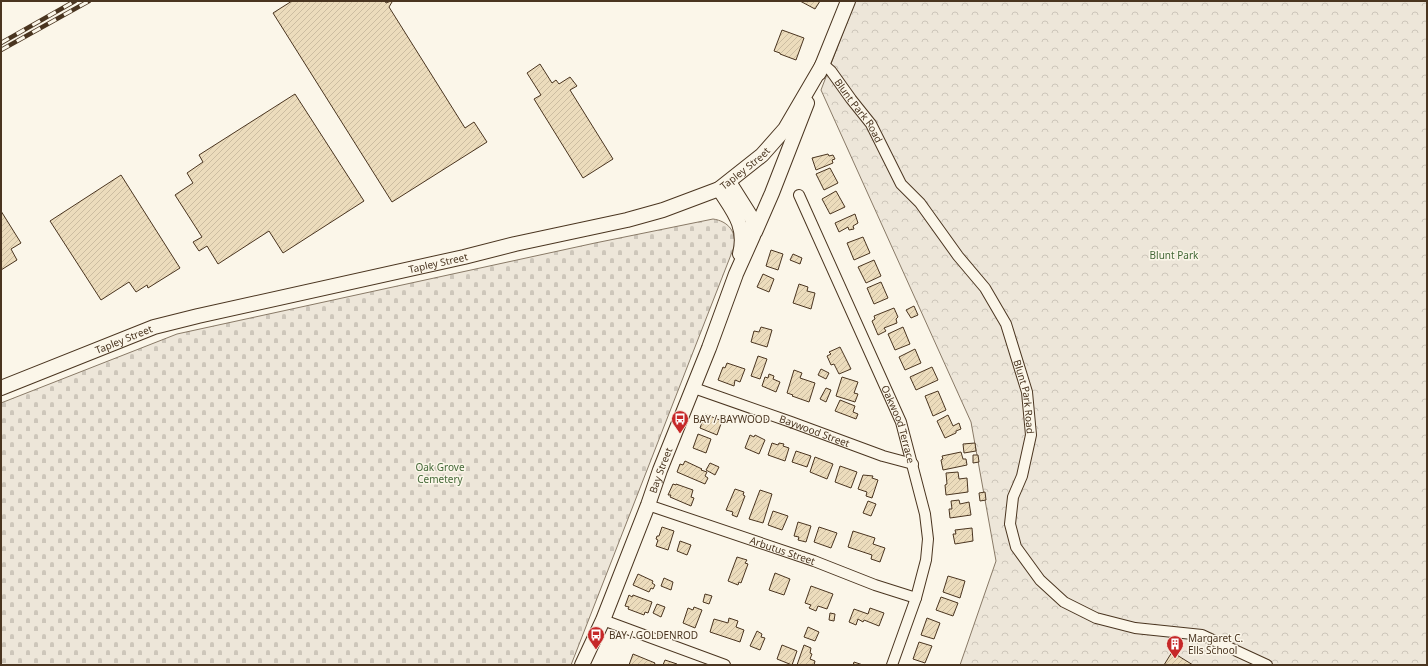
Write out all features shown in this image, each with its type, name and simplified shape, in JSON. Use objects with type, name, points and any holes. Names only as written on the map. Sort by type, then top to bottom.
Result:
[{"type":"main road","points":[[823,64],[848,1]]},
{"type":"main road","name":"Tapley Street","points":[[1,388],[154,327],[515,244],[627,220],[664,210],[724,185],[762,155],[785,128],[823,64]]},
{"type":"main road","name":"Bay Street","points":[[582,665],[602,620],[648,505],[660,470],[694,388],[736,274],[772,193],[823,64]]},
{"type":"main road","points":[[724,185],[753,220],[753,236]]},
{"type":"main road","name":"Bay Street","points":[[724,185],[742,234],[743,243],[736,274]]},
{"type":"street","name":"Blunt Park Road","points":[[823,64],[831,71],[871,124],[902,184],[920,204],[958,256],[985,288],[1006,324],[1027,392],[1031,435],[1022,476],[1013,496],[1010,524],[1016,547],[1020,553],[1040,580],[1064,602],[1096,618],[1135,628],[1202,635],[1267,665]]},
{"type":"street","name":"Oakwood Terrace","points":[[799,195],[901,422],[925,514],[928,539],[926,560],[916,598],[892,665]]},
{"type":"street","name":"Baywood Street","points":[[694,388],[883,456],[913,464]]},
{"type":"street","name":"Arbutus Street","points":[[648,505],[814,561],[875,585],[916,598]]},
{"type":"street","points":[[602,620],[725,665]]},
{"type":"green space","name":"Blunt Park","points":[[855,1],[1427,1],[1427,665],[960,665],[996,561],[971,422],[821,90]]},
{"type":"green space","name":"Oak Grove Cemetery","points":[[713,219],[723,222],[733,232],[735,242],[734,247],[571,665],[1,665],[1,403],[177,334],[595,243]]},
{"type":"building","points":[[292,1],[385,1],[386,3],[391,1],[392,2],[389,7],[465,128],[474,122],[487,142],[392,202],[273,13]]},
{"type":"building","points":[[800,1],[820,1],[815,9]]},
{"type":"building","points":[[782,30],[804,38],[796,60],[774,51]]},
{"type":"building","points":[[540,64],[552,83],[556,80],[559,84],[570,77],[577,86],[570,90],[613,159],[583,178],[534,99],[541,95],[527,73]]},
{"type":"building","points":[[295,94],[364,201],[283,253],[269,231],[218,264],[207,246],[199,251],[193,242],[202,237],[175,195],[193,183],[187,173],[203,162],[199,155]]},
{"type":"building","points":[[828,154],[829,156],[833,155],[835,159],[832,160],[833,163],[816,170],[812,158]]},
{"type":"building","points":[[830,168],[838,183],[824,190],[816,174]]},
{"type":"building","points":[[121,175],[180,268],[148,288],[147,285],[136,292],[129,282],[101,300],[50,221]]},
{"type":"building","points":[[836,191],[845,207],[830,214],[822,199]]},
{"type":"building","points":[[1,211],[21,243],[11,249],[17,260],[1,270]]},
{"type":"building","points":[[855,214],[858,223],[853,226],[854,229],[849,230],[848,227],[839,232],[835,223]]},
{"type":"building","points":[[863,237],[870,253],[854,260],[847,243]]},
{"type":"building","points":[[771,250],[783,254],[778,270],[766,266]]},
{"type":"building","points":[[793,254],[802,258],[800,264],[790,260]]},
{"type":"building","points":[[874,260],[881,276],[866,283],[858,267]]},
{"type":"building","points":[[763,274],[774,279],[769,292],[757,287]]},
{"type":"building","points":[[881,282],[888,298],[874,304],[867,288]]},
{"type":"building","points":[[799,284],[808,287],[807,291],[815,293],[811,309],[793,303]]},
{"type":"building","points":[[914,306],[918,315],[911,318],[906,310]]},
{"type":"building","points":[[894,308],[898,317],[896,319],[897,323],[884,328],[886,331],[878,335],[872,321],[875,319],[874,316]]},
{"type":"building","points":[[761,327],[772,330],[767,347],[751,342],[754,331],[759,332]]},
{"type":"building","points":[[903,327],[910,344],[895,350],[888,334]]},
{"type":"building","points":[[840,347],[851,369],[839,374],[834,364],[831,365],[827,356],[831,354],[829,352]]},
{"type":"building","points":[[915,349],[921,363],[905,370],[899,357]]},
{"type":"building","points":[[758,356],[767,359],[760,379],[751,376]]},
{"type":"building","points":[[727,363],[745,369],[740,382],[735,380],[734,386],[718,380],[723,367],[725,368]]},
{"type":"building","points":[[932,367],[938,380],[916,390],[910,377]]},
{"type":"building","points":[[821,369],[829,373],[826,379],[818,375]]},
{"type":"building","points":[[794,370],[802,373],[800,378],[815,383],[809,402],[787,393]]},
{"type":"building","points":[[769,374],[774,376],[773,379],[780,382],[776,392],[762,386],[765,377],[768,378]]},
{"type":"building","points":[[842,377],[858,382],[854,393],[858,394],[855,402],[836,396]]},
{"type":"building","points":[[826,388],[831,390],[826,402],[820,399]]},
{"type":"building","points":[[938,391],[946,410],[933,416],[925,396]]},
{"type":"building","points":[[840,400],[855,406],[853,412],[858,414],[856,419],[835,411]]},
{"type":"building","points":[[705,414],[722,421],[717,435],[700,428]]},
{"type":"building","points":[[948,415],[953,426],[959,423],[961,429],[945,438],[937,421]]},
{"type":"building","points":[[698,434],[711,439],[706,453],[693,448]]},
{"type":"building","points":[[750,435],[754,437],[755,435],[765,440],[759,454],[745,448]]},
{"type":"building","points":[[772,443],[778,445],[779,443],[784,444],[783,446],[789,448],[785,461],[768,455]]},
{"type":"building","points":[[975,443],[976,451],[964,453],[963,444]]},
{"type":"building","points":[[796,451],[811,456],[807,467],[792,462]]},
{"type":"building","points":[[961,452],[963,459],[966,459],[967,465],[943,470],[941,460],[943,459],[942,456]]},
{"type":"building","points":[[973,455],[978,455],[979,462],[973,463]]},
{"type":"building","points":[[815,457],[833,464],[827,479],[810,472]]},
{"type":"building","points":[[685,461],[707,472],[705,476],[708,478],[705,484],[677,472],[680,464],[683,465]]},
{"type":"building","points":[[710,463],[719,467],[715,475],[706,470]]},
{"type":"building","points":[[840,466],[857,472],[851,488],[835,482]]},
{"type":"building","points":[[958,472],[959,479],[967,478],[968,492],[946,495],[946,473]]},
{"type":"building","points":[[863,475],[873,476],[872,478],[878,480],[872,498],[866,496],[867,492],[858,489]]},
{"type":"building","points":[[673,484],[693,490],[691,497],[694,498],[691,506],[670,497],[671,495],[668,495]]},
{"type":"building","points":[[735,489],[744,492],[743,495],[745,496],[737,517],[732,515],[733,512],[726,510]]},
{"type":"building","points":[[760,490],[772,494],[763,523],[749,519]]},
{"type":"building","points":[[985,492],[986,500],[980,501],[979,493]]},
{"type":"building","points":[[959,500],[960,504],[969,502],[971,515],[950,518],[949,509],[952,509],[951,501]]},
{"type":"building","points":[[868,501],[876,504],[871,516],[863,513]]},
{"type":"building","points":[[773,511],[788,516],[782,530],[768,525]]},
{"type":"building","points":[[798,522],[811,526],[806,542],[798,540],[799,537],[794,536]]},
{"type":"building","points":[[662,527],[674,531],[668,550],[656,546],[658,540],[656,539],[657,536],[659,536]]},
{"type":"building","points":[[819,527],[837,533],[831,548],[814,542]]},
{"type":"building","points":[[972,528],[973,541],[955,544],[953,534],[956,534],[955,530]]},
{"type":"building","points":[[853,531],[875,538],[873,544],[885,548],[880,562],[871,559],[872,555],[848,547]]},
{"type":"building","points":[[680,541],[691,545],[687,555],[677,551]]},
{"type":"building","points":[[737,557],[747,560],[745,563],[748,564],[741,583],[739,582],[738,585],[728,581]]},
{"type":"building","points":[[775,573],[790,579],[784,595],[769,590]]},
{"type":"building","points":[[638,574],[653,581],[652,583],[655,585],[653,589],[651,588],[649,592],[633,585]]},
{"type":"building","points":[[948,576],[965,581],[960,598],[943,592]]},
{"type":"building","points":[[664,578],[673,582],[671,590],[661,586]]},
{"type":"building","points":[[811,586],[833,594],[827,609],[818,606],[816,611],[809,608],[811,605],[805,603]]},
{"type":"building","points":[[705,594],[712,596],[709,604],[703,602]]},
{"type":"building","points":[[629,595],[652,602],[648,613],[645,612],[644,615],[628,609],[629,607],[625,606]]},
{"type":"building","points":[[941,597],[958,603],[953,616],[936,610]]},
{"type":"building","points":[[657,604],[665,607],[661,617],[653,613]]},
{"type":"building","points":[[694,607],[702,610],[695,628],[683,623],[688,608],[693,610]]},
{"type":"building","points":[[870,608],[884,613],[879,626],[864,620],[863,622],[858,619],[856,625],[849,622],[854,609],[868,614]]},
{"type":"building","points":[[830,613],[835,614],[834,621],[829,620]]},
{"type":"building","points":[[729,618],[738,621],[736,627],[744,630],[740,642],[710,632],[714,619],[728,623]]},
{"type":"building","points":[[927,618],[940,623],[934,639],[921,635]]},
{"type":"building","points":[[808,627],[819,632],[815,641],[804,637]]},
{"type":"building","points":[[757,631],[762,634],[761,637],[765,638],[760,650],[750,646]]},
{"type":"building","points":[[919,642],[932,646],[925,663],[913,659]]},
{"type":"building","points":[[782,645],[797,651],[792,665],[777,659]]},
{"type":"building","points":[[804,645],[811,648],[810,653],[812,654],[810,659],[815,661],[814,665],[797,665]]},
{"type":"building","name":"Margaret C. Ells School","points":[[1172,652],[1193,665],[1164,665]]},
{"type":"building","points":[[633,654],[655,663],[654,665],[629,665]]},
{"type":"building","points":[[665,660],[677,664],[663,665]]},
{"type":"building","points":[[854,662],[863,665],[853,665]]},
{"type":"railway","points":[[1,43],[75,1]]},
{"type":"railway","points":[[1,50],[89,1]]},
{"type":"place","name":"BAY / BAYWOOD","points":[[680,434]]},
{"type":"place","name":"BAY / GOLDENROD","points":[[596,650]]},
{"type":"place","name":"Margaret C. Ells School","points":[[1175,659]]}]
